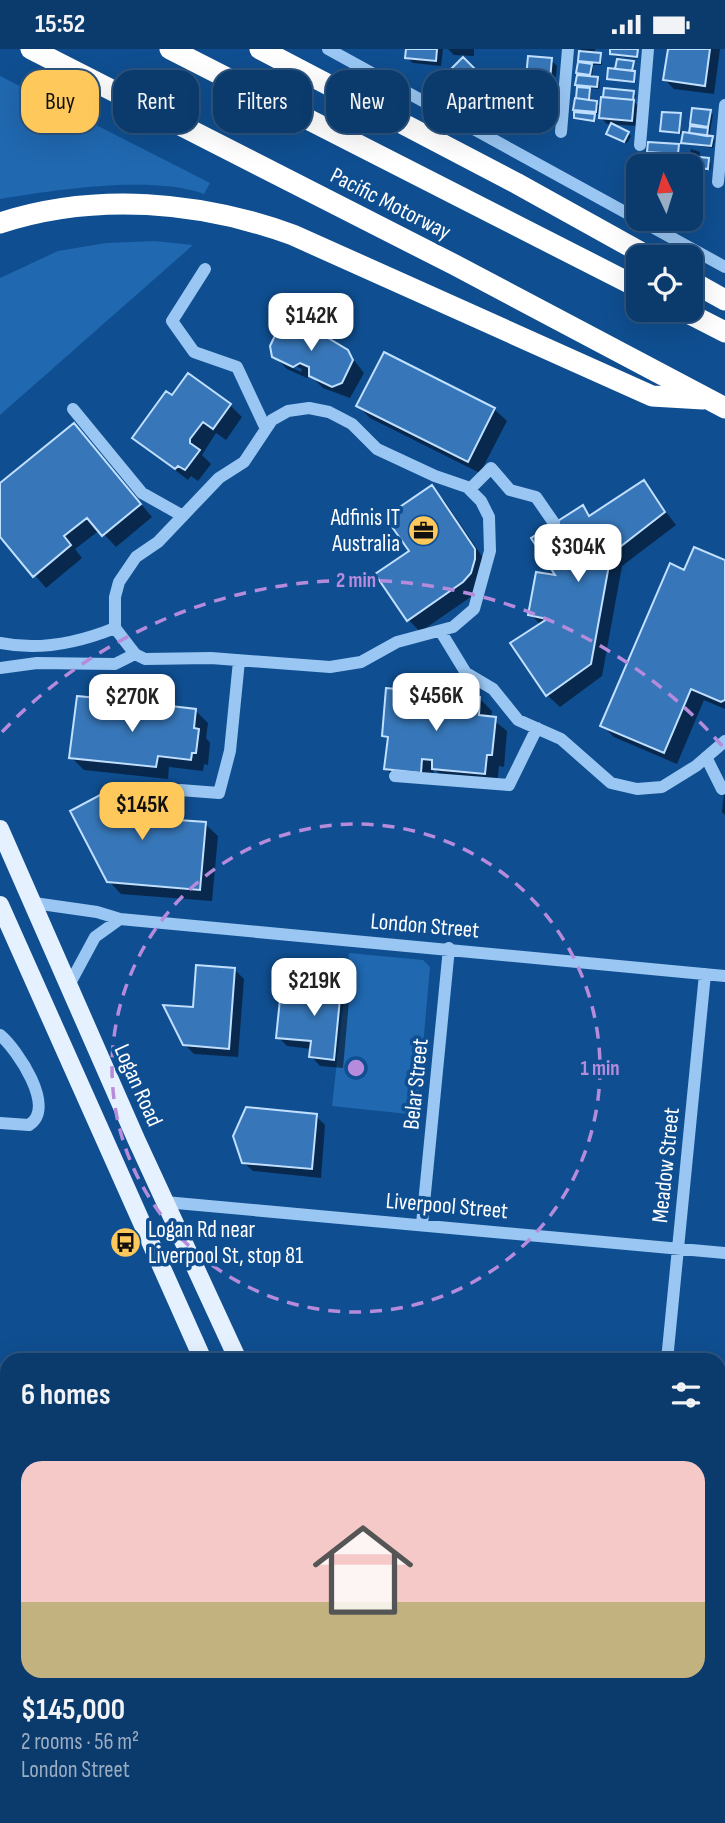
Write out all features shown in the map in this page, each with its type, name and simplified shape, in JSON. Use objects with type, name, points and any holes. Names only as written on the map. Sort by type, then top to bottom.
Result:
[{"type":"highway","name":"Pacific Motorway","points":[[31,49],[455,265],[718,404]]},
{"type":"highway","name":"Pacific Motorway","points":[[170,49],[626,281]]},
{"type":"highway","points":[[260,49],[516,183],[627,245]]},
{"type":"highway","points":[[0,223],[33,214],[125,204],[178,208],[238,218],[293,235],[653,397],[718,404]]},
{"type":"highway","points":[[703,288],[725,300]]},
{"type":"highway","points":[[703,321],[725,332]]},
{"type":"main road","name":"Logan Road","points":[[0,829],[68,987],[235,1353]]},
{"type":"main road","points":[[1,909],[200,1353]]},
{"type":"street","points":[[328,49],[725,267]]},
{"type":"street","points":[[561,132],[568,49]]},
{"type":"street","points":[[640,145],[648,49]]},
{"type":"street","points":[[718,182],[725,105]]},
{"type":"street","points":[[205,269],[172,321],[194,352],[237,367],[266,429]]},
{"type":"street","points":[[309,408],[329,412],[352,424],[377,449],[470,489],[489,517],[490,551],[474,609],[453,627],[397,642],[361,662],[330,667],[145,659],[135,654],[115,628],[115,597],[119,582],[136,557],[158,542],[219,478],[244,462],[266,429],[272,420],[288,411],[309,408]]},
{"type":"street","points":[[73,409],[142,493],[183,516]]},
{"type":"street","points":[[470,489],[491,468],[510,490],[526,497],[536,497],[554,523]]},
{"type":"street","points":[[0,643],[46,647],[96,636],[115,628]]},
{"type":"street","points":[[440,632],[466,673],[493,689],[518,720],[561,739],[611,783],[637,789],[662,787],[725,741]]},
{"type":"street","points":[[0,668],[37,663],[115,664],[135,654]]},
{"type":"street","points":[[180,790],[219,793],[230,751],[239,661]]},
{"type":"street","points":[[395,776],[509,785],[537,728]]},
{"type":"street","points":[[706,757],[722,789]]},
{"type":"street","name":"London Street","points":[[34,903],[97,912],[120,919],[725,976]]},
{"type":"street","points":[[68,987],[95,937],[120,919]]},
{"type":"street","name":"Belar Street","points":[[422,1224],[449,949]]},
{"type":"street","name":"Meadow Street","points":[[668,1353],[705,974]]},
{"type":"street","points":[[0,1035],[18,1052],[40,1104],[37,1117],[29,1125],[0,1123]]},
{"type":"street","name":"Liverpool Street","points":[[165,1202],[725,1253]]},
{"type":"shaded area","points":[[0,76],[21,87],[21,133],[99,133],[99,126],[210,183],[204,194],[183,188],[131,185],[75,188],[0,199]]},
{"type":"shaded area","points":[[155,241],[193,245],[0,415],[0,278],[58,251],[106,243]]},
{"type":"shaded area","points":[[349,953],[423,960],[430,967],[417,1115],[332,1106]]},
{"type":"building","points":[[406,49],[437,49],[436,61],[405,58]]},
{"type":"building","points":[[610,49],[638,49],[637,57],[610,54]]},
{"type":"building","points":[[668,49],[710,49],[705,86],[663,80]]},
{"type":"building","points":[[579,51],[601,53],[600,63],[578,61]]},
{"type":"building","points":[[528,56],[552,58],[551,70],[527,70]]},
{"type":"building","points":[[463,57],[476,70],[450,70]]},
{"type":"building","points":[[617,59],[634,61],[632,71],[615,69]]},
{"type":"building","points":[[578,62],[592,64],[590,75],[576,73]]},
{"type":"building","points":[[608,68],[635,71],[634,82],[607,79]]},
{"type":"building","points":[[577,75],[598,77],[597,87],[575,85]]},
{"type":"building","points":[[577,87],[590,88],[589,100],[576,98]]},
{"type":"building","points":[[604,88],[634,91],[633,100],[603,97]]},
{"type":"building","points":[[601,97],[634,100],[632,121],[599,118]]},
{"type":"building","points":[[575,98],[597,101],[596,112],[573,110]]},
{"type":"building","points":[[692,108],[711,110],[708,127],[690,124]]},
{"type":"building","points":[[574,112],[595,114],[594,121],[574,118]]},
{"type":"building","points":[[662,112],[681,113],[679,133],[660,131]]},
{"type":"building","points":[[611,123],[629,132],[624,142],[606,134]]},
{"type":"building","points":[[690,126],[708,128],[707,136],[689,133]]},
{"type":"building","points":[[683,132],[713,136],[711,146],[681,143]]},
{"type":"building","points":[[648,142],[679,144],[678,154],[647,152]]},
{"type":"building","points":[[704,157],[709,158],[708,169],[704,168]]},
{"type":"building","points":[[283,319],[307,329],[308,326],[348,350],[353,360],[342,383],[332,387],[309,376],[309,367],[300,363],[293,367],[272,357],[270,346]]},
{"type":"building","points":[[384,352],[495,408],[468,462],[356,406]]},
{"type":"building","points":[[188,373],[231,404],[213,429],[203,422],[190,439],[190,443],[200,450],[185,470],[178,466],[175,469],[132,438],[166,391],[172,395]]},
{"type":"building","points":[[74,423],[141,504],[102,536],[87,518],[64,536],[71,545],[33,577],[0,537],[0,483]]},
{"type":"building","points":[[644,480],[665,512],[611,554],[591,664],[546,696],[510,643],[547,619],[528,615],[536,572],[555,575],[531,538],[583,505],[589,516]]},
{"type":"building","points":[[432,485],[475,549],[475,559],[471,573],[463,582],[407,621],[375,574],[409,551],[385,517]]},
{"type":"building","points":[[694,547],[725,560],[725,700],[721,702],[691,689],[664,753],[600,726],[670,563],[684,570]]},
{"type":"building","points":[[386,688],[428,692],[426,711],[438,712],[439,693],[480,697],[479,715],[496,717],[492,755],[487,755],[485,774],[432,769],[432,760],[422,759],[421,773],[384,769],[388,737],[382,736]]},
{"type":"building","points":[[77,696],[119,700],[118,714],[152,718],[154,704],[196,709],[194,728],[199,729],[196,753],[192,753],[191,760],[158,756],[156,767],[69,758]]},
{"type":"building","points":[[115,787],[123,801],[148,788],[164,819],[206,822],[200,890],[107,882],[70,811]]},
{"type":"building","points":[[196,965],[235,968],[229,1049],[183,1045],[163,1005],[193,1007]]},
{"type":"building","points":[[316,976],[342,978],[334,1060],[309,1057],[311,1041],[276,1038],[280,999],[313,1002]]},
{"type":"building","points":[[246,1107],[317,1114],[312,1169],[242,1163],[233,1136]]},
{"type":"place","name":"Adfinis IT Australia","points":[[423,530]]},
{"type":"place","name":"Logan Rd near Liverpool St, stop 81","points":[[125,1242]]}]
